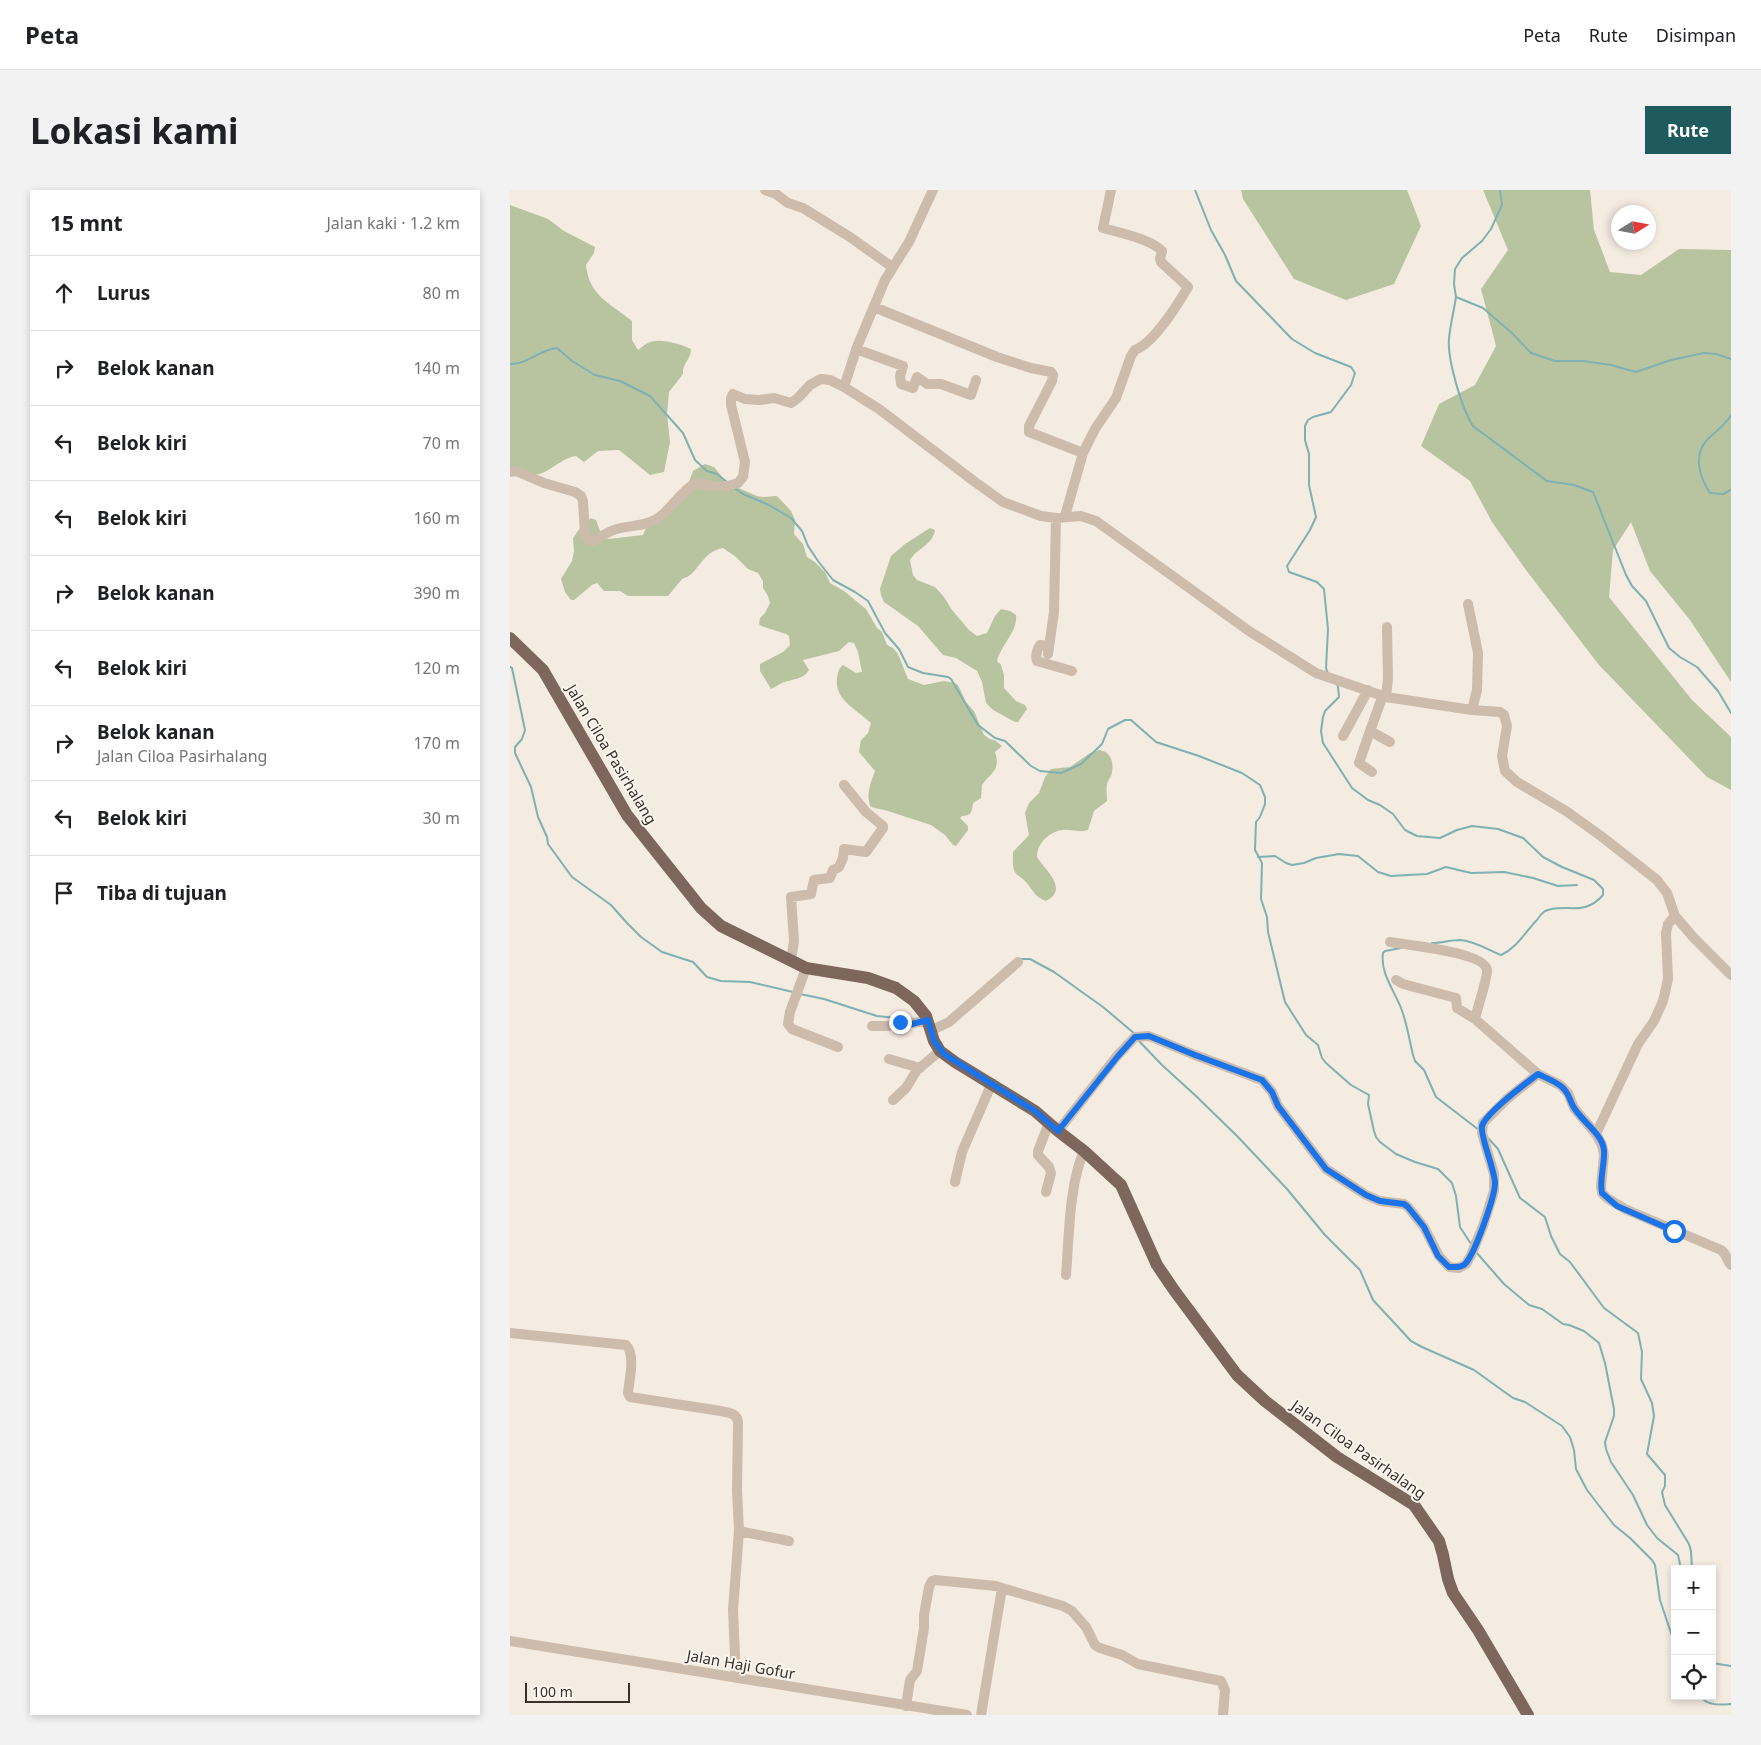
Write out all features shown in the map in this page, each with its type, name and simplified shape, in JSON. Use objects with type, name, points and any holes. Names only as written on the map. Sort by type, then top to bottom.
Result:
[{"type":"main road","name":"Jalan Ciloa Pasirhalang","points":[[510,638],[542,670],[627,815],[701,908],[721,926],[806,968],[868,978],[896,988],[924,1012],[940,1051],[962,1067],[992,1083],[1035,1111],[1107,1171],[1124,1189],[1157,1264],[1237,1376],[1265,1401],[1337,1457],[1414,1505],[1421,1513],[1441,1547],[1453,1593],[1478,1630],[1528,1715]]},
{"type":"street","points":[[765,190],[776,194],[788,203],[803,208],[850,237],[892,267]]},
{"type":"street","points":[[844,387],[856,349],[892,267],[909,242],[933,190]]},
{"type":"street","points":[[1072,672],[1037,661],[1036,659],[1038,646],[1040,645],[1048,650],[1054,612],[1061,517],[1083,453],[1095,429],[1116,398],[1135,350],[1142,347],[1168,319],[1188,287],[1162,262],[1160,259],[1161,249],[1146,241],[1103,228],[1111,190]]},
{"type":"street","points":[[874,307],[997,357],[1051,372],[1053,375],[1052,381],[1029,426],[1030,432],[1083,453]]},
{"type":"street","points":[[856,349],[903,366],[900,376],[901,384],[913,388],[917,377],[927,384],[941,384],[965,395],[971,395],[976,380]]},
{"type":"street","points":[[510,472],[516,471],[544,484],[575,492],[581,496],[585,536],[593,541],[618,529],[640,526],[662,516],[679,496],[696,483],[722,486],[738,483],[743,477],[745,462],[731,405],[733,394],[745,399],[774,398],[790,403],[798,398],[810,385],[821,379],[830,380],[879,409],[1003,502],[1041,516],[1081,516],[1096,521],[1249,631],[1316,673],[1384,696],[1472,710],[1500,712],[1504,715],[1507,733],[1502,756],[1505,771],[1518,782],[1573,816],[1657,880],[1667,893],[1675,916],[1694,938],[1731,974]]},
{"type":"street","points":[[1468,604],[1478,653],[1477,690],[1472,710]]},
{"type":"street","points":[[1372,772],[1360,763],[1384,696],[1388,679],[1387,627]]},
{"type":"street","points":[[1343,736],[1368,690]]},
{"type":"street","points":[[1370,731],[1390,742]]},
{"type":"street","points":[[791,960],[794,941],[791,897],[810,894],[814,880],[830,878],[833,870],[839,867],[843,858],[844,848],[866,852],[883,828],[866,812],[844,785]]},
{"type":"street","points":[[1596,1134],[1638,1044],[1654,1021],[1663,1001],[1666,992],[1668,965],[1666,933],[1668,924],[1675,916]]},
{"type":"street","points":[[1390,942],[1451,951],[1485,964],[1487,972],[1475,1018]]},
{"type":"street","points":[[872,1026],[888,1026],[900,1022],[929,1026],[949,1022],[1018,962]]},
{"type":"street","points":[[806,968],[790,1012],[788,1024],[792,1029],[838,1047]]},
{"type":"street","points":[[1396,980],[1403,984],[1453,996],[1457,999],[1457,1008],[1475,1018],[1538,1074],[1560,1085],[1568,1093],[1574,1108],[1596,1134],[1604,1148],[1601,1187],[1602,1193],[1607,1198],[1624,1209],[1721,1250],[1726,1253],[1731,1265]]},
{"type":"street","points":[[1046,1192],[1051,1173],[1050,1167],[1038,1156],[1038,1150],[1053,1127],[1135,1037],[1149,1036],[1262,1080],[1272,1092],[1278,1106],[1326,1169],[1366,1195],[1380,1201],[1404,1204],[1424,1227],[1442,1262],[1449,1267],[1459,1268],[1466,1264],[1471,1255],[1494,1192],[1494,1174],[1482,1133],[1484,1123],[1507,1099],[1538,1074]]},
{"type":"street","points":[[893,1100],[906,1088],[920,1068],[940,1051]]},
{"type":"street","points":[[889,1058],[920,1068]]},
{"type":"street","points":[[955,1182],[962,1152],[992,1083]]},
{"type":"street","points":[[1066,1275],[1077,1168],[1084,1151]]},
{"type":"street","points":[[510,1333],[626,1345],[629,1347],[631,1356],[628,1393],[630,1397],[736,1415],[738,1422],[737,1490],[739,1531],[733,1610],[736,1678]]},
{"type":"street","points":[[739,1531],[789,1541]]},
{"type":"street","points":[[906,1706],[910,1680],[917,1671],[929,1587],[932,1581],[935,1580],[1002,1588],[1063,1606],[1072,1611],[1086,1627],[1095,1646],[1138,1664],[1223,1682],[1225,1690],[1223,1715]]},
{"type":"street","points":[[981,1715],[1002,1588]]},
{"type":"street","name":"Jalan Haji Gofur","points":[[510,1641],[906,1706],[926,1711],[967,1715]]},
{"type":"green space","points":[[1241,190],[1407,190],[1421,226],[1394,284],[1346,300],[1294,279],[1243,199]]},
{"type":"green space","points":[[1483,190],[1590,190],[1594,230],[1610,272],[1641,275],[1679,249],[1731,250],[1731,682],[1690,620],[1650,571],[1631,522],[1613,550],[1609,597],[1692,700],[1731,737],[1731,790],[1707,777],[1599,665],[1526,570],[1492,522],[1470,481],[1421,446],[1439,404],[1475,385],[1496,346],[1481,289],[1508,250]]},
{"type":"green space","points":[[510,205],[548,219],[564,231],[595,247],[594,253],[586,265],[591,284],[602,298],[632,321],[632,340],[638,350],[652,341],[676,343],[691,349],[683,374],[669,392],[667,414],[670,442],[664,472],[650,475],[619,450],[598,451],[584,462],[576,456],[570,457],[544,472],[533,475],[510,469]]},
{"type":"green space","points":[[705,464],[714,467],[727,483],[757,496],[777,496],[791,511],[795,520],[794,534],[803,544],[807,557],[825,572],[830,583],[844,591],[866,609],[877,628],[882,632],[887,645],[898,654],[908,679],[924,685],[944,681],[958,685],[966,702],[974,711],[984,735],[1002,746],[995,752],[997,758],[996,767],[982,785],[981,798],[973,803],[969,814],[960,818],[968,826],[968,830],[956,846],[931,825],[871,807],[869,803],[870,784],[875,771],[859,752],[861,740],[868,733],[871,723],[848,704],[837,686],[838,672],[843,665],[856,673],[862,672],[854,643],[849,642],[839,651],[803,660],[809,670],[806,673],[771,689],[760,671],[760,664],[783,652],[790,645],[789,636],[759,624],[760,618],[770,603],[763,588],[763,581],[758,573],[748,569],[723,548],[709,554],[693,573],[682,579],[668,596],[628,596],[620,591],[604,591],[597,583],[574,600],[571,600],[565,592],[561,579],[572,561],[574,551],[573,538],[580,528],[591,518],[596,520],[602,536],[608,539],[643,535],[647,525],[673,511],[686,489],[693,471]]},
{"type":"green space","points":[[930,528],[935,530],[934,535],[910,560],[913,575],[917,580],[935,587],[969,630],[977,636],[987,633],[995,616],[1001,609],[1016,615],[1012,632],[997,661],[1001,665],[1004,675],[1004,688],[1016,701],[1025,705],[1027,709],[1018,722],[993,710],[986,703],[982,682],[977,671],[956,658],[943,655],[918,626],[884,602],[880,589],[891,556],[905,544]]},
{"type":"green space","points":[[1099,750],[1108,754],[1112,764],[1112,774],[1107,786],[1107,801],[1094,811],[1088,830],[1058,831],[1049,835],[1039,847],[1037,857],[1056,885],[1056,891],[1053,896],[1046,901],[1042,900],[1013,868],[1013,852],[1029,835],[1025,813],[1029,803],[1039,793],[1045,777],[1051,769],[1070,767],[1090,753]]},
{"type":"waterway","points":[[1195,190],[1211,230],[1225,255],[1236,281],[1292,339],[1315,353],[1351,367],[1355,373],[1351,385],[1331,412],[1313,417],[1308,420],[1305,426],[1305,440],[1309,454],[1309,485],[1316,517],[1287,566],[1289,572],[1317,582],[1324,589],[1328,629],[1326,668],[1328,674]]},
{"type":"waterway","points":[[1500,190],[1502,205],[1491,229],[1482,241],[1462,258],[1455,269],[1454,284],[1456,297],[1483,308],[1513,334],[1531,353],[1555,361],[1583,361],[1611,365],[1636,372],[1671,360],[1704,353],[1716,354],[1731,359]]},
{"type":"waterway","points":[[1456,297],[1450,328],[1450,359],[1460,396],[1473,426],[1547,481],[1574,485],[1593,492],[1626,575],[1632,586],[1646,601],[1669,648],[1697,667],[1718,691],[1731,713]]},
{"type":"waterway","points":[[510,364],[522,362],[545,351],[557,348],[572,361],[595,375],[620,381],[650,396],[683,433],[695,460],[707,471],[717,474],[727,482]]},
{"type":"waterway","points":[[1731,415],[1706,441],[1702,447],[1699,461],[1703,481],[1710,493],[1723,494],[1731,490]]},
{"type":"waterway","points":[[734,488],[791,518],[802,531],[808,546],[833,580],[868,601],[885,633],[899,649],[908,667],[923,673],[951,679],[978,725],[995,738],[1005,741],[1031,766],[1040,771],[1061,773],[1081,764],[1102,744],[1108,729],[1125,720],[1131,720],[1156,742],[1242,773],[1260,785],[1265,797],[1265,804],[1256,822],[1255,850],[1262,863],[1261,899],[1267,917],[1268,932],[1285,1002],[1306,1035],[1318,1045],[1322,1058],[1326,1063],[1351,1085],[1369,1095],[1368,1104],[1374,1131],[1380,1142],[1396,1154],[1438,1169],[1452,1183],[1456,1196],[1460,1227],[1471,1244]]},
{"type":"waterway","points":[[510,667],[512,668],[525,730],[522,739],[515,747],[515,753],[531,787],[538,817],[548,844],[572,877],[611,905],[641,937],[662,952],[693,962],[707,977],[721,981],[750,982],[793,992]]},
{"type":"waterway","points":[[1336,684],[1339,697],[1325,711],[1321,731],[1323,743],[1352,788],[1368,800],[1380,805],[1393,814],[1405,830],[1417,836],[1440,838],[1457,830],[1472,826],[1498,829],[1523,838],[1543,857],[1594,880],[1603,889],[1603,895],[1596,902],[1588,906],[1545,911],[1516,944],[1501,955],[1466,941],[1457,940],[1432,943]]},
{"type":"waterway","points":[[1258,857],[1275,856],[1292,865],[1339,854],[1358,856],[1378,872],[1391,876],[1427,874],[1446,867],[1471,873],[1504,872],[1558,886],[1577,885]]},
{"type":"waterway","points":[[1401,948],[1385,951],[1383,953],[1383,960],[1388,981],[1403,1014],[1415,1061],[1424,1070],[1436,1097],[1479,1130]]},
{"type":"waterway","points":[[1020,959],[1030,959],[1054,972],[1103,1007],[1135,1034]]},
{"type":"waterway","points":[[800,994],[824,999],[877,1016],[896,1018]]},
{"type":"waterway","points":[[1138,1040],[1238,1137],[1287,1189],[1325,1235],[1360,1270],[1373,1300],[1411,1341],[1474,1370],[1513,1398],[1525,1402],[1562,1426],[1570,1437],[1574,1450],[1576,1469],[1587,1490],[1614,1525],[1630,1538],[1655,1565],[1660,1600],[1671,1633]]},
{"type":"waterway","points":[[1488,1138],[1498,1149],[1520,1198],[1545,1217],[1551,1236],[1560,1254],[1570,1262],[1604,1308],[1638,1333],[1642,1352],[1641,1379],[1652,1403],[1654,1416],[1647,1454],[1665,1475],[1665,1486],[1662,1492],[1665,1505],[1689,1544],[1692,1565]]},
{"type":"waterway","points":[[1476,1252],[1504,1284],[1529,1305],[1542,1309],[1563,1324],[1584,1331],[1599,1343],[1614,1409],[1614,1416],[1605,1442],[1606,1449],[1611,1462],[1633,1495],[1647,1525],[1657,1538],[1678,1555],[1680,1565]]},
{"type":"waterway","points":[[1716,1664],[1731,1666]]},
{"type":"waterway","points":[[1704,1700],[1718,1705],[1731,1704]]},
{"type":"route","points":[[900,1022],[912,1024],[928,1020],[930,1031],[940,1051],[1035,1111],[1058,1131],[1135,1037],[1149,1036],[1251,1075],[1262,1080],[1272,1092],[1278,1106],[1292,1126],[1326,1169],[1366,1195],[1380,1201],[1404,1204],[1421,1222],[1442,1262],[1449,1267],[1459,1268],[1466,1264],[1471,1255],[1494,1192],[1494,1174],[1482,1133],[1484,1123],[1507,1099],[1538,1074],[1560,1085],[1568,1093],[1574,1108],[1602,1144],[1604,1155],[1601,1179],[1602,1193],[1617,1206],[1674,1231]]}]
